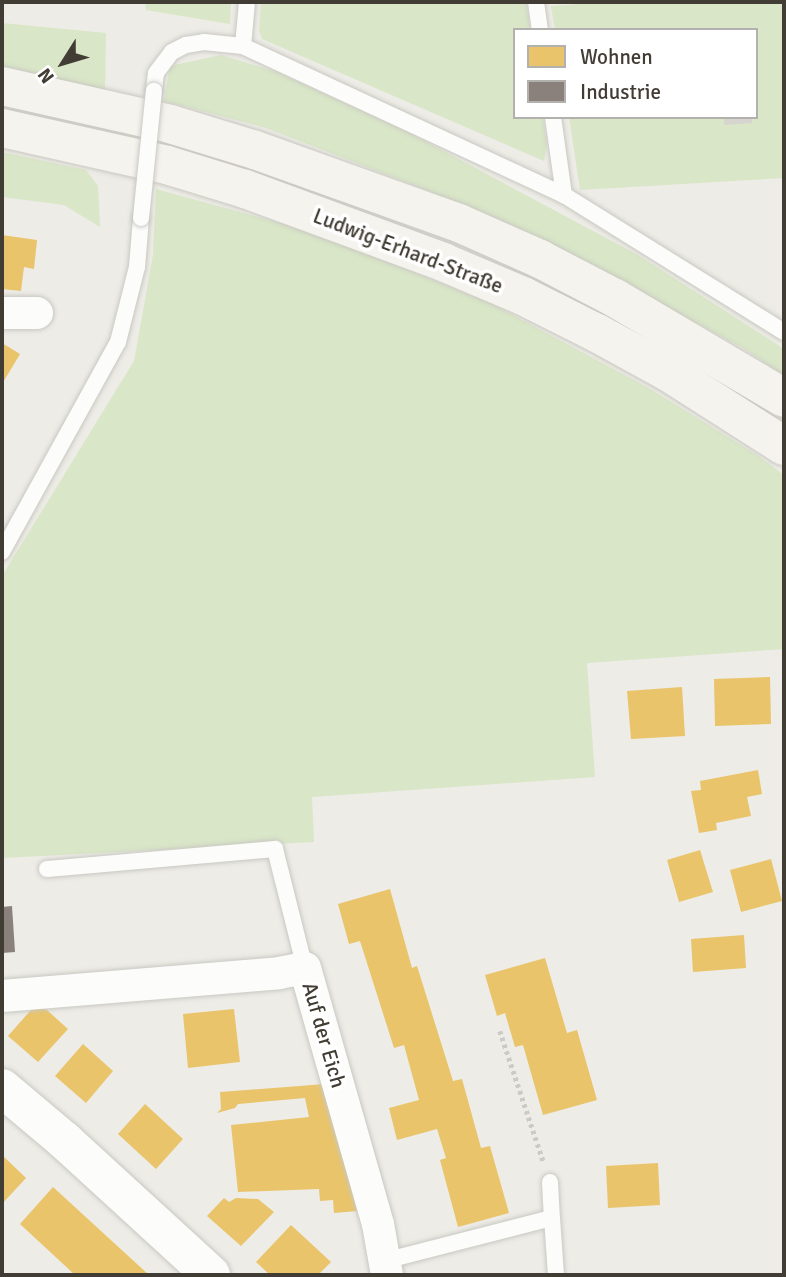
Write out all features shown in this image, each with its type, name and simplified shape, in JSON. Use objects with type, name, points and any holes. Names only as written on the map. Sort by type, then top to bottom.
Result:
[{"type":"main road","name":"Ludwig-Erhard-Straße","points":[[2,86],[170,124],[281,159],[458,223],[540,259],[615,298],[784,398]]},
{"type":"main road","name":"Ludwig-Erhard-Straße","points":[[2,128],[167,165],[245,189],[443,262],[523,296],[597,333],[668,372],[784,446]]},
{"type":"street","points":[[2,313],[37,313]]},
{"type":"street","name":"Auf der Eich","points":[[2,996],[305,968],[378,1224],[386,1268]]},
{"type":"street","points":[[2,1075],[65,1141]]},
{"type":"street","points":[[2,1088],[65,1141],[211,1275]]},
{"type":"lane","points":[[243,46],[247,2]]},
{"type":"lane","points":[[536,2],[540,28]]},
{"type":"lane","points":[[2,552],[118,342],[137,267],[156,73],[172,52],[204,42],[243,46],[564,195],[784,332]]},
{"type":"lane","points":[[553,119],[564,195]]},
{"type":"lane","points":[[47,869],[275,849],[305,968]]},
{"type":"lane","points":[[550,1182],[556,1275]]},
{"type":"lane","points":[[386,1268],[552,1218]]},
{"type":"path","points":[[500,1031],[550,1182]]},
{"type":"green space","points":[[145,2],[231,2],[230,24],[146,10]]},
{"type":"green space","points":[[261,2],[526,2],[530,28],[513,28],[513,119],[543,119],[547,147],[544,161],[262,39],[259,31]]},
{"type":"green space","points":[[607,2],[784,2],[784,178],[580,190],[569,119],[758,119],[758,28],[555,28],[551,6]]},
{"type":"green space","points":[[2,23],[106,33],[105,90],[2,68]]},
{"type":"green space","points":[[221,55],[277,72],[404,130],[638,255],[784,349],[784,376],[746,350],[592,266],[416,186],[266,128],[164,101],[170,66]]},
{"type":"green space","points":[[2,152],[86,170],[98,186],[100,227],[64,205],[2,197]]},
{"type":"green space","points":[[156,189],[316,233],[492,304],[647,387],[757,455],[784,475],[784,649],[587,663],[595,777],[312,797],[314,842],[2,858],[2,576],[134,361],[153,255]]},
{"type":"building: Wohnen","points":[[2,235],[37,240],[34,269],[24,267],[21,291],[2,289]]},
{"type":"building: Wohnen","points":[[2,343],[20,354],[2,384]]},
{"type":"building: Wohnen","points":[[770,677],[771,724],[715,726],[714,679]]},
{"type":"building: Wohnen","points":[[682,687],[685,736],[631,739],[627,691]]},
{"type":"building: Wohnen","points":[[758,770],[762,794],[747,797],[751,816],[716,823],[717,830],[699,833],[691,791],[701,790],[700,781]]},
{"type":"building: Wohnen","points":[[700,850],[713,892],[679,902],[667,860]]},
{"type":"building: Wohnen","points":[[771,859],[782,901],[741,912],[730,870]]},
{"type":"building: Wohnen","points":[[390,889],[412,968],[417,966],[453,1081],[462,1079],[481,1148],[490,1146],[509,1213],[458,1227],[440,1160],[446,1158],[437,1129],[397,1140],[389,1108],[419,1100],[404,1045],[394,1048],[360,941],[349,944],[338,904]]},
{"type":"building: Wohnen","points":[[744,935],[746,968],[693,972],[691,939]]},
{"type":"building: Wohnen","points":[[545,958],[567,1033],[577,1030],[597,1100],[543,1115],[523,1045],[515,1047],[505,1013],[497,1016],[485,975]]},
{"type":"building: Wohnen","points":[[38,1002],[68,1029],[38,1062],[8,1036]]},
{"type":"building: Wohnen","points":[[234,1009],[240,1062],[188,1068],[183,1014]]},
{"type":"building: Wohnen","points":[[83,1044],[113,1071],[86,1103],[55,1076]]},
{"type":"building: Wohnen","points":[[325,1084],[357,1211],[334,1213],[333,1200],[320,1201],[319,1189],[238,1192],[231,1125],[309,1117],[305,1098],[238,1104],[235,1108],[217,1113],[221,1109],[220,1092]]},
{"type":"building: Wohnen","points":[[145,1104],[183,1139],[156,1169],[118,1134]]},
{"type":"building: Wohnen","points":[[2,1155],[26,1178],[2,1204]]},
{"type":"building: Wohnen","points":[[658,1163],[660,1205],[608,1208],[606,1166]]},
{"type":"building: Wohnen","points":[[53,1187],[149,1275],[75,1275],[20,1224]]},
{"type":"building: Wohnen","points":[[224,1198],[229,1202],[236,1198],[258,1199],[274,1212],[241,1246],[207,1216]]},
{"type":"building: Wohnen","points":[[291,1225],[331,1262],[318,1275],[270,1275],[256,1262]]},
{"type":"building: Industrie","points":[[12,906],[15,952],[2,953],[2,907]]},
{"type":"building: Sonstige","points":[[724,119],[752,119],[752,123],[724,125]]}]
